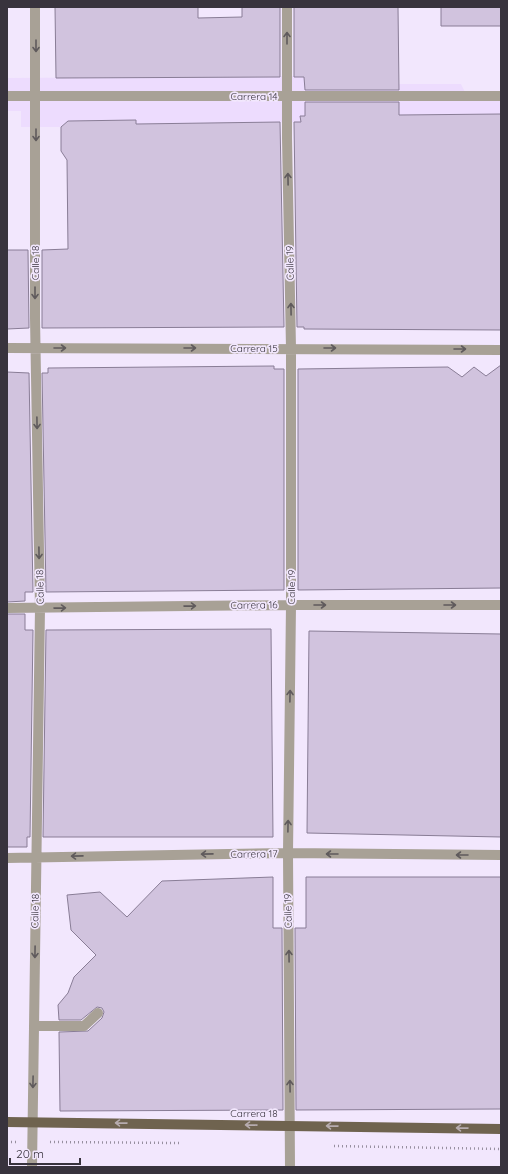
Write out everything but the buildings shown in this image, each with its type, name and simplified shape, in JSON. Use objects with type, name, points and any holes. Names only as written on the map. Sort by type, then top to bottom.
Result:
[{"type":"main road","name":"Carrera 18","points":[[7,1122],[501,1129]]},
{"type":"street","name":"Calle 18","points":[[32,1167],[40,608],[35,348],[35,7]]},
{"type":"street","name":"Calle 19","points":[[287,7],[291,348],[291,605],[288,853],[290,1167]]},
{"type":"street","name":"Carrera 14","points":[[7,96],[501,96]]},
{"type":"street","name":"Carrera 15","points":[[7,348],[501,350]]},
{"type":"street","name":"Carrera 16","points":[[7,608],[291,605],[501,605]]},
{"type":"street","name":"Carrera 17","points":[[7,858],[288,853],[501,855]]},
{"type":"street","points":[[34,1026],[84,1026],[98,1012]]},
{"type":"path","points":[[7,1142],[181,1143]]},
{"type":"path","points":[[329,1145],[501,1149]]},
{"type":"shaded area","points":[[304,76],[305,84],[461,84],[467,96],[501,96],[501,114],[301,116],[301,122],[136,124],[136,120],[68,121],[61,127],[21,127],[21,111],[7,111],[7,78]]}]
